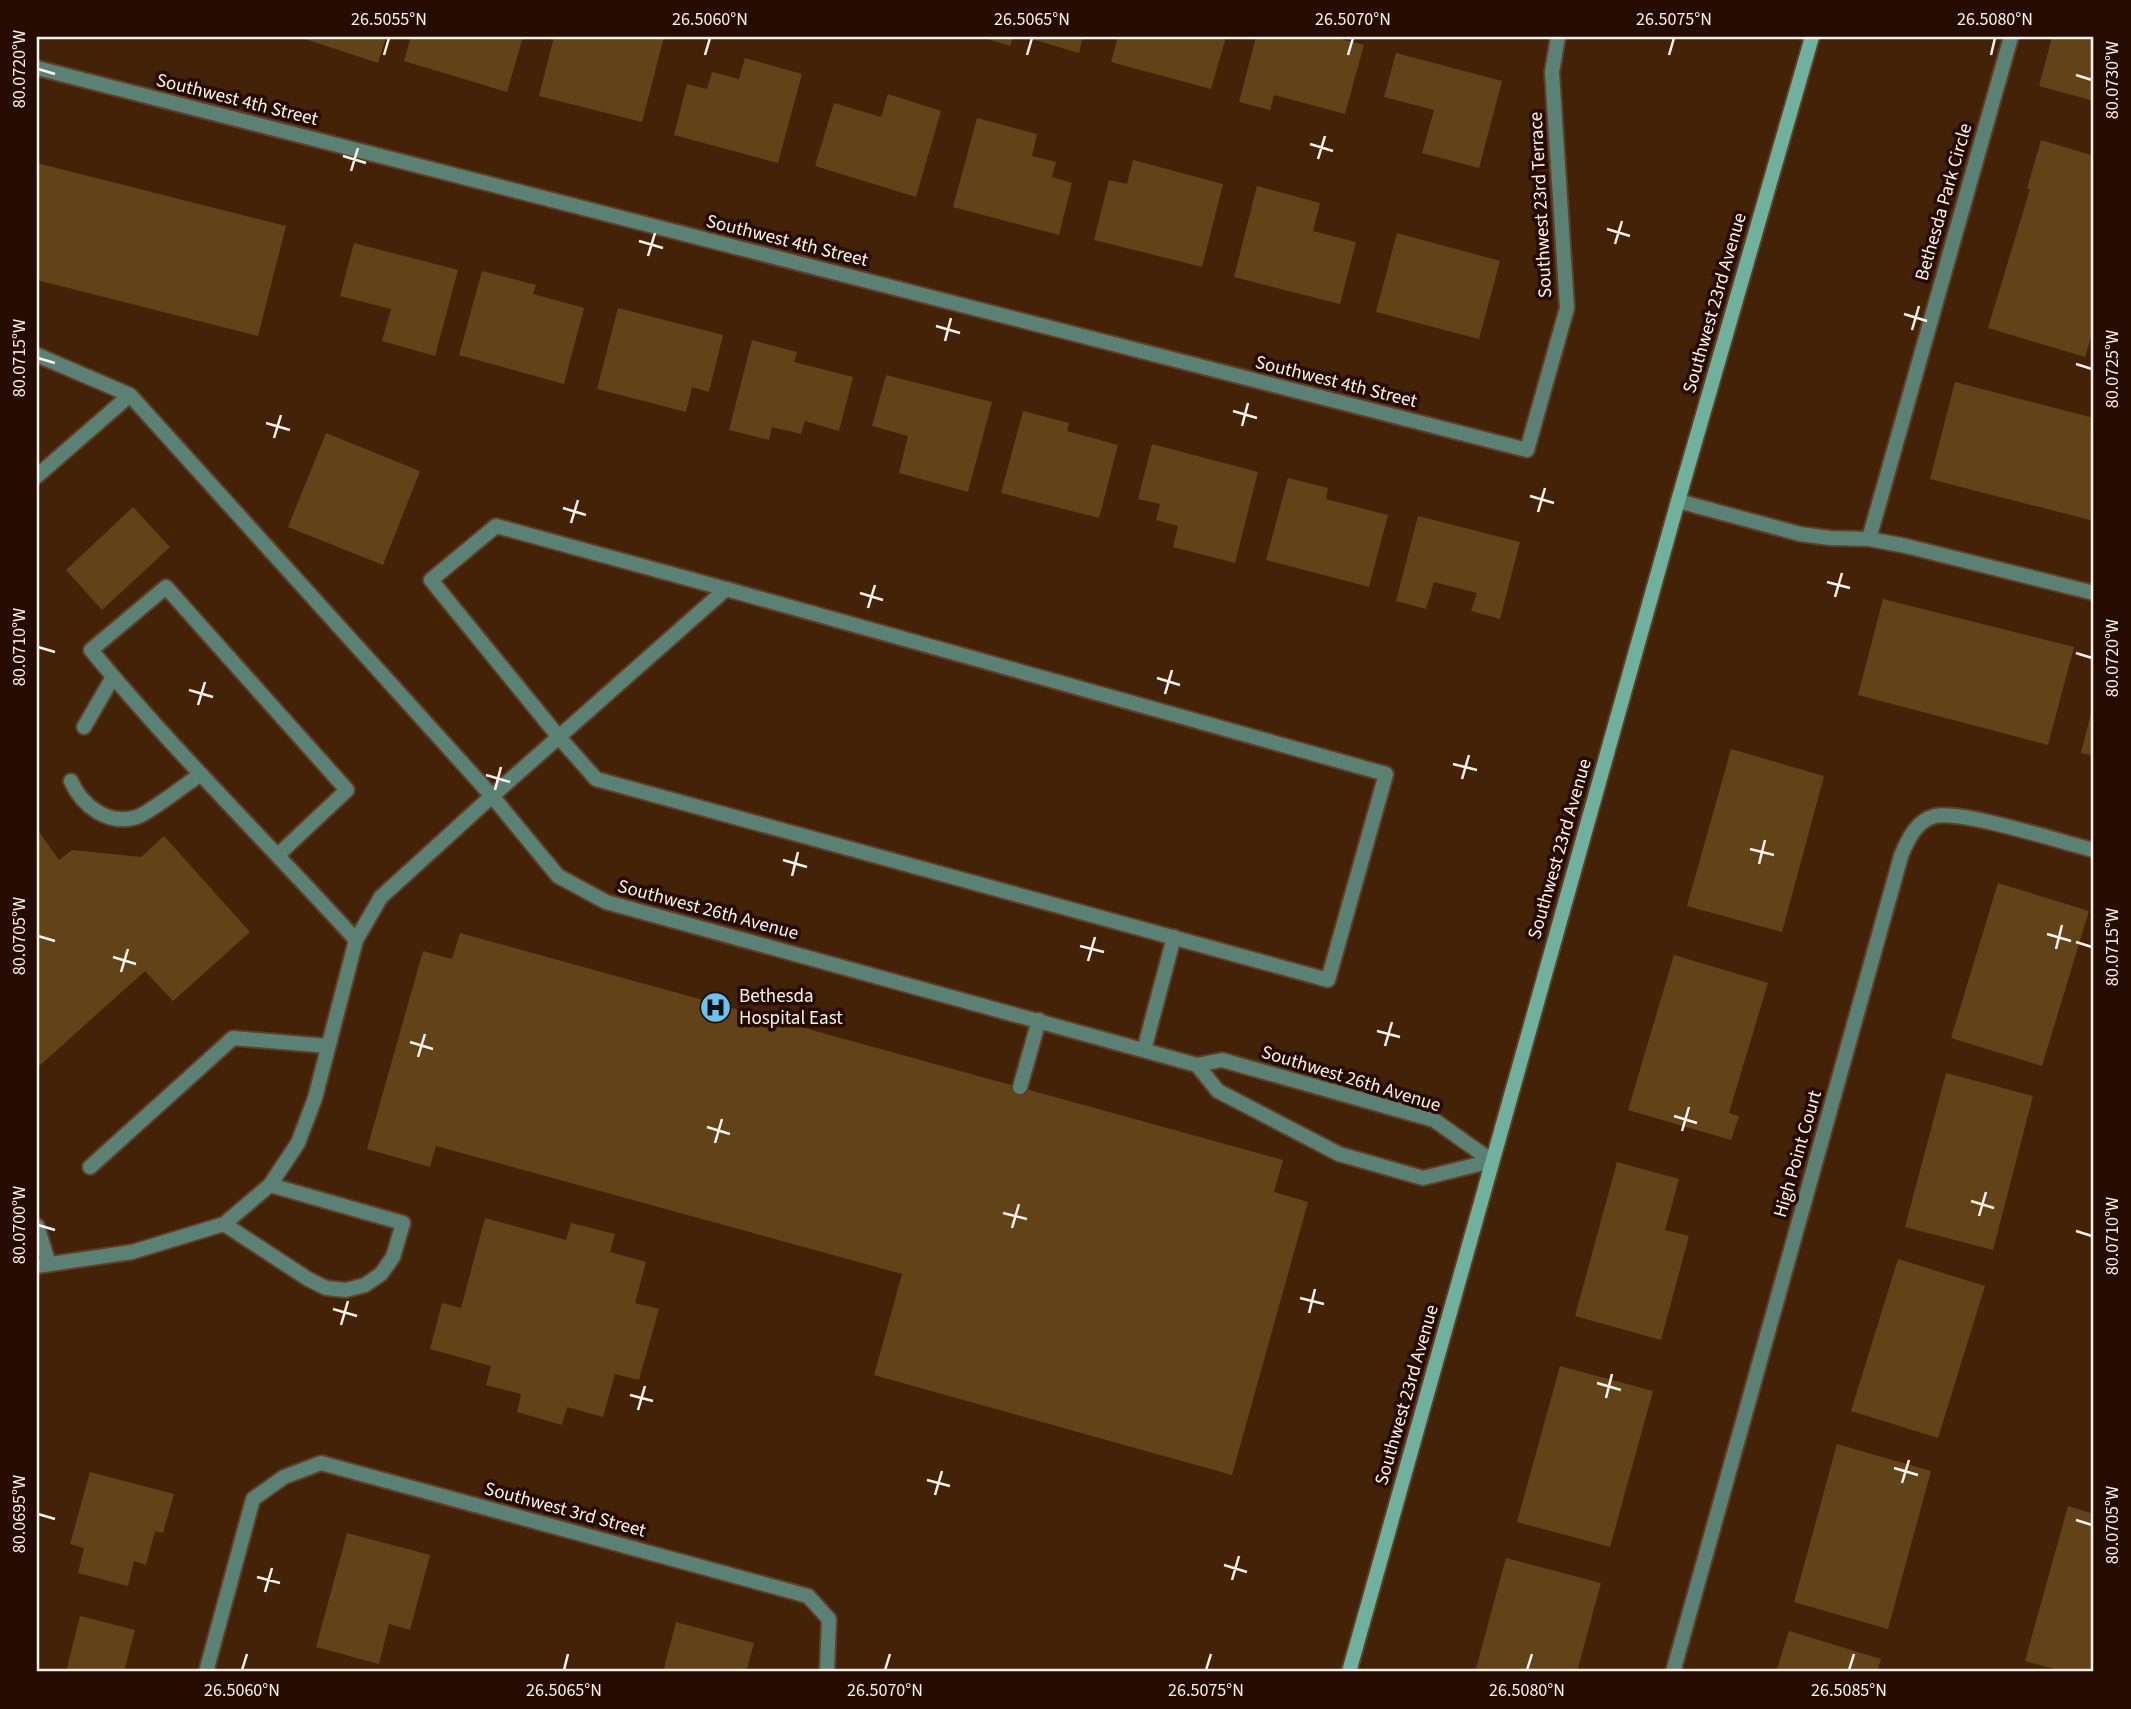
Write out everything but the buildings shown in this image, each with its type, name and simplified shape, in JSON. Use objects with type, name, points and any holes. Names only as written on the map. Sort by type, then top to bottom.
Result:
[{"type":"street","name":"Southwest 23rd Terrace","points":[[1527,450],[1567,308],[1552,72],[1558,37]]},
{"type":"street","name":"Southwest 23rd Avenue","points":[[1349,1672],[1678,501],[1812,37]]},
{"type":"street","name":"Bethesda Park Circle","points":[[1869,539],[2011,37]]},
{"type":"street","name":"Southwest 4th Street","points":[[37,68],[1527,450]]},
{"type":"street","points":[[37,355],[130,395],[37,476]]},
{"type":"street","name":"Southwest 26th Avenue","points":[[130,395],[492,796],[558,876],[606,902],[1197,1065],[1222,1060],[1434,1120],[1492,1161]]},
{"type":"street","points":[[1678,501],[1800,534],[1869,539],[1935,552],[2094,593]]},
{"type":"street","points":[[496,526],[726,589],[1386,774],[1328,980],[596,779],[431,580],[496,526]]},
{"type":"street","points":[[279,854],[347,790],[166,587],[91,650],[201,774],[279,854],[356,940]]},
{"type":"street","points":[[37,1226],[43,1265],[132,1252],[224,1224],[270,1185],[298,1143],[315,1098],[356,940],[381,897],[558,736],[726,589]]},
{"type":"street","points":[[83,727],[113,677]]},
{"type":"street","points":[[71,781],[77,793],[89,806],[103,815],[121,819],[138,817],[201,774]]},
{"type":"street","name":"High Point Court","points":[[1673,1672],[1901,856],[1910,832],[1934,816],[1961,816],[2094,850]]},
{"type":"street","points":[[1144,1051],[1174,937]]},
{"type":"street","points":[[1020,1087],[1038,1020]]},
{"type":"street","points":[[90,1167],[233,1038],[328,1046]]},
{"type":"street","points":[[1197,1065],[1218,1091],[1339,1154],[1423,1178],[1492,1161]]},
{"type":"street","points":[[224,1224],[326,1288],[346,1290],[365,1284],[381,1273],[393,1257],[404,1223],[270,1185]]},
{"type":"street","name":"Southwest 3rd Street","points":[[206,1672],[253,1499],[284,1477],[321,1462],[808,1596],[830,1619],[827,1672]]},
{"type":"place","name":"Bethesda Hospital East","points":[[716,1007]]}]
